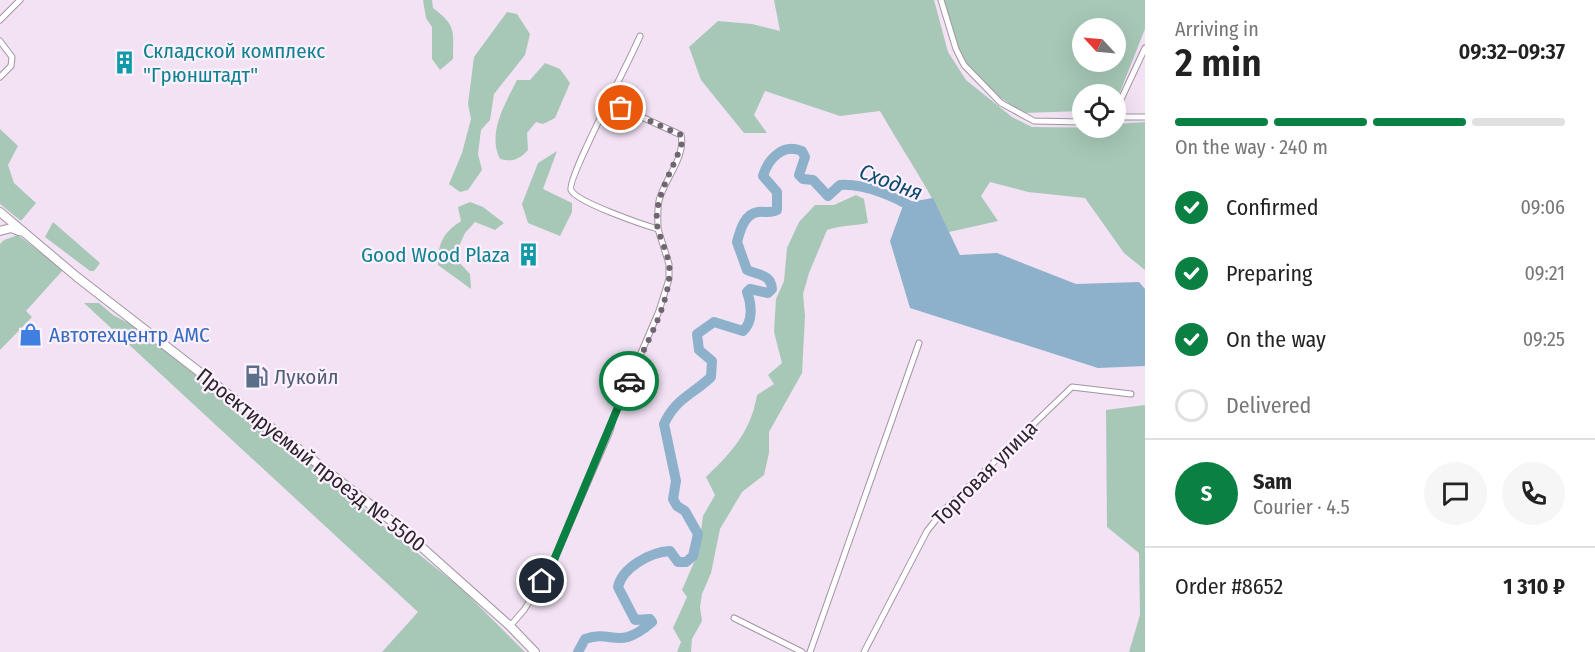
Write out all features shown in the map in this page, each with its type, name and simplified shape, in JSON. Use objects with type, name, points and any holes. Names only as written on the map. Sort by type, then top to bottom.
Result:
[{"type":"street","points":[[0,20],[20,0]]},
{"type":"street","points":[[941,0],[956,49],[964,65],[1001,103],[1034,121],[1072,122]]},
{"type":"street","points":[[640,36],[569,183],[573,194],[631,222],[658,230]]},
{"type":"street","points":[[0,40],[12,57],[12,66],[0,77]]},
{"type":"street","points":[[1126,89],[1145,48]]},
{"type":"street","points":[[510,626],[524,610],[551,567],[659,311],[669,279],[669,264],[658,230],[658,202],[676,163],[682,143],[681,135],[609,102]]},
{"type":"street","points":[[1126,117],[1145,117]]},
{"type":"street","name":"Проектируемый проезд № 5500","points":[[0,212],[22,232],[399,526],[510,626],[535,652]]},
{"type":"street","points":[[0,231],[11,228],[22,232]]},
{"type":"street","points":[[810,652],[919,343]]},
{"type":"street","name":"Торговая улица","points":[[864,652],[927,531],[942,512],[1072,387],[1131,394]]},
{"type":"street","points":[[734,618],[802,652]]},
{"type":"green space","points":[[423,0],[432,0],[433,8],[446,20],[452,30],[453,59],[440,70],[432,59],[432,27],[426,18]]},
{"type":"green space","points":[[774,0],[934,0],[948,52],[966,80],[1012,117],[1032,127],[1072,127],[1072,138],[1126,138],[1126,123],[1145,122],[1145,270],[1124,253],[1085,198],[1028,192],[990,182],[981,196],[998,221],[949,232],[925,186],[880,111],[840,116],[765,91],[754,115],[767,133],[744,133],[701,80],[689,47],[718,21],[752,24],[780,31]]},
{"type":"green space","points":[[943,0],[1145,0],[1145,29],[1123,84],[1072,84],[1072,111],[1023,113],[994,93],[960,56]]},
{"type":"green space","points":[[507,12],[517,14],[530,34],[525,55],[494,94],[490,120],[481,130],[478,154],[482,170],[468,190],[460,192],[449,184],[462,153],[471,119],[468,104],[474,57]]},
{"type":"green space","points":[[545,63],[560,69],[570,83],[555,118],[543,124],[536,122],[527,133],[528,150],[522,156],[512,160],[500,159],[495,139],[499,119],[507,99],[517,80],[530,80]]},
{"type":"green space","points":[[0,129],[18,146],[8,165],[14,183],[36,203],[21,221],[0,204]]},
{"type":"green space","points":[[557,151],[543,189],[572,203],[572,212],[560,236],[528,223],[522,204],[538,163]]},
{"type":"green space","points":[[856,195],[864,199],[868,223],[827,230],[803,294],[805,316],[802,373],[769,432],[769,453],[764,475],[742,492],[720,529],[711,573],[702,594],[700,607],[702,621],[692,639],[691,652],[677,652],[681,642],[673,628],[687,597],[682,590],[698,553],[703,516],[715,495],[706,477],[739,440],[750,419],[757,395],[774,384],[768,375],[782,363],[774,332],[776,299],[784,281],[787,248],[799,222],[815,205],[834,205]]},
{"type":"green space","points":[[470,202],[483,207],[504,223],[495,230],[475,222],[465,233],[454,257],[470,274],[471,289],[438,265],[443,239],[461,221],[458,207]]},
{"type":"green space","points":[[53,222],[100,263],[94,271],[90,271],[45,237]]},
{"type":"green space","points":[[18,235],[63,270],[26,311],[32,317],[0,350],[0,244]]},
{"type":"green space","points":[[84,303],[99,303],[113,315],[130,324],[350,495],[376,520],[461,588],[525,652],[382,652],[418,612]]},
{"type":"green space","points":[[1145,405],[1145,652],[1129,652],[1140,615],[1139,553],[1107,527],[1106,410]]},
{"type":"water","points":[[933,198],[960,255],[997,253],[1076,284],[1139,282],[1145,289],[1145,366],[1098,368],[910,308],[890,241],[904,203]]},
{"type":"waterway","name":"Сходня","points":[[578,652],[585,639],[603,636],[616,638],[631,636],[652,622],[650,619],[635,620],[618,587],[625,574],[638,562],[654,554],[670,551],[678,562],[686,562],[693,556],[698,534],[685,511],[677,506],[673,499],[676,481],[664,424],[673,409],[711,377],[712,361],[699,350],[697,334],[714,322],[743,331],[749,323],[751,313],[747,292],[750,289],[768,293],[772,289],[767,278],[747,270],[737,242],[743,224],[749,216],[753,213],[777,210],[777,192],[763,176],[769,164],[777,154],[783,151],[789,149],[802,151],[805,157],[799,175],[803,179],[813,180],[828,196],[840,185],[859,186],[890,196],[917,210]]},
{"type":"way so far","points":[[621,108],[681,135],[682,143],[676,163],[658,202],[658,230],[669,264],[669,279],[659,311],[629,381]]},
{"type":"place","name":"Складской комплекс \"Грюнштадт\"","points":[[125,63]]},
{"type":"place","name":"Good Wood Plaza","points":[[528,255]]},
{"type":"place","name":"Автотехцентр АМС","points":[[31,335]]},
{"type":"place","name":"Лукойл","points":[[256,377]]},
{"type":"route","points":[[542,581],[551,567],[610,431],[629,381]]}]
